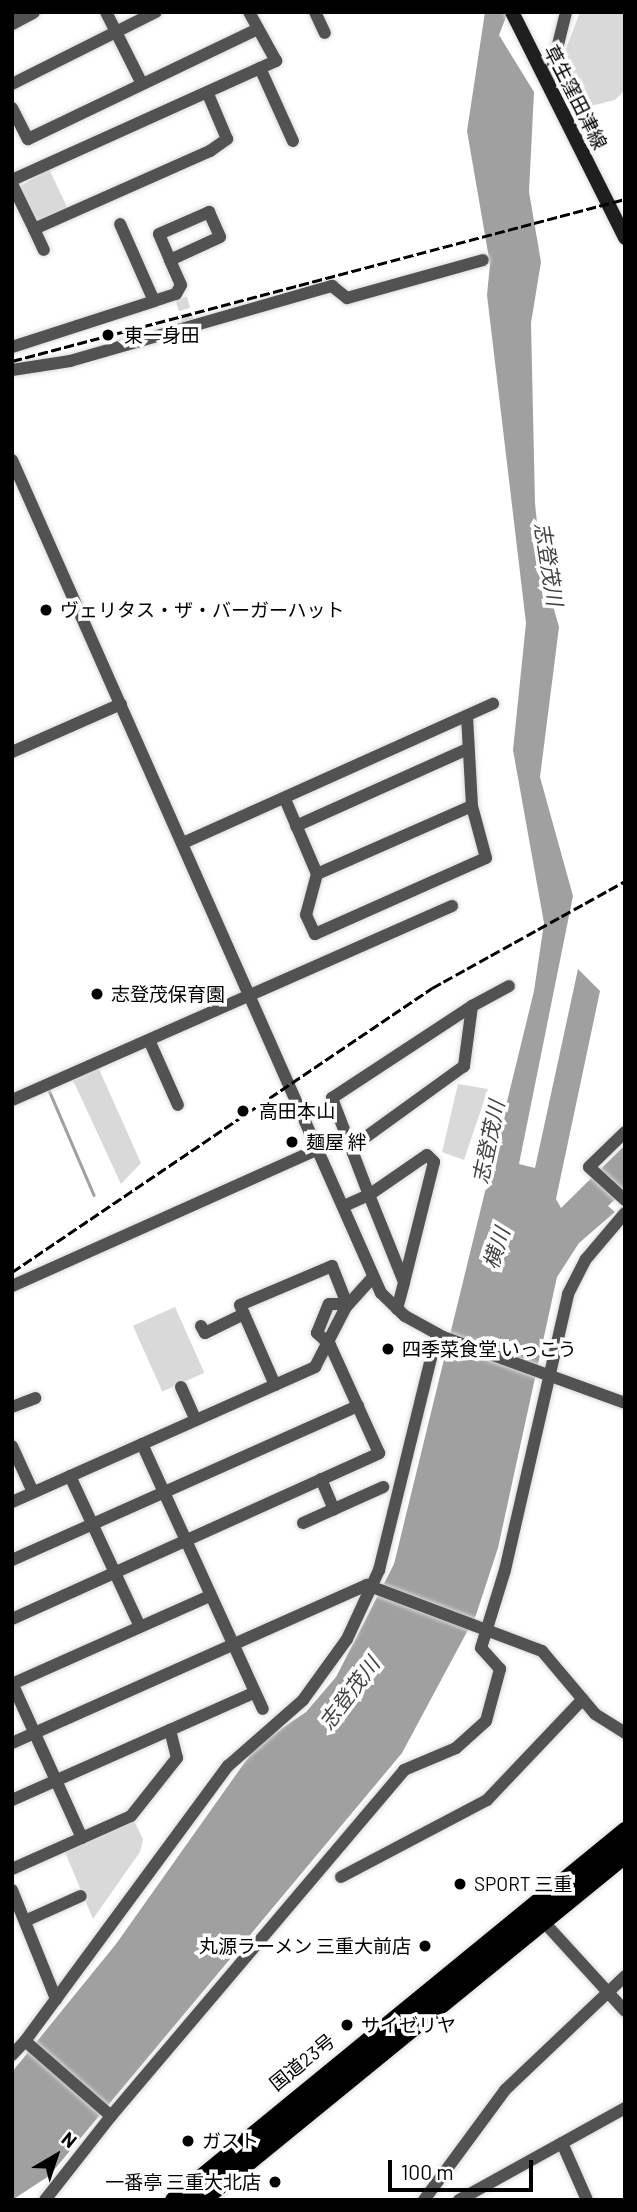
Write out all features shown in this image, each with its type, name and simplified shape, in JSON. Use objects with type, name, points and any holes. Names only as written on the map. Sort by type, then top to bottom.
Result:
[{"type":"highway","name":"国道23号","points":[[174,2200],[625,1830]]},
{"type":"highway","name":"国道23号","points":[[200,2200],[625,1853]]},
{"type":"main road","name":"草生窪田津線","points":[[512,12],[625,238]]},
{"type":"street","points":[[12,23],[33,12]]},
{"type":"street","points":[[106,12],[142,84]]},
{"type":"street","points":[[12,84],[156,12]]},
{"type":"street","points":[[44,250],[12,182],[276,61],[249,12]]},
{"type":"street","points":[[315,12],[325,33]]},
{"type":"street","points":[[548,85],[566,12]]},
{"type":"street","points":[[12,108],[27,139],[258,29]]},
{"type":"street","points":[[260,68],[293,141]]},
{"type":"street","points":[[34,229],[227,139],[208,94]]},
{"type":"street","points":[[12,348],[44,339],[57,329],[179,296],[181,285],[170,260],[159,234],[209,212],[220,237],[170,260]]},
{"type":"street","points":[[120,224],[154,302]]},
{"type":"street","points":[[12,370],[332,286],[347,298],[483,260]]},
{"type":"street","points":[[44,339],[50,362]]},
{"type":"street","points":[[12,460],[344,1206],[373,1277],[397,1309],[440,1335],[625,1403]]},
{"type":"street","points":[[12,752],[121,704]]},
{"type":"street","points":[[183,843],[493,704]]},
{"type":"street","points":[[285,799],[317,874],[306,915],[315,934],[486,858],[472,806],[465,750],[467,717]]},
{"type":"street","points":[[296,825],[465,750]]},
{"type":"street","points":[[317,874],[472,806]]},
{"type":"street","points":[[12,1100],[452,906]]},
{"type":"street","points":[[404,1282],[332,1098],[455,1011],[472,1006],[509,986]]},
{"type":"street","points":[[352,1147],[464,1066],[472,1006]]},
{"type":"street","points":[[149,1040],[178,1105]]},
{"type":"street","points":[[625,1132],[589,1167],[625,1200]]},
{"type":"street","points":[[12,1286],[318,1149]]},
{"type":"street","points":[[344,1206],[369,1195],[427,1155],[434,1162],[397,1309]]},
{"type":"street","points":[[45,2200],[110,2113],[404,1770],[456,1748],[486,1721],[500,1669],[481,1648],[547,1375],[575,1274],[625,1213]]},
{"type":"street","points":[[275,1385],[240,1306],[332,1266],[347,1304]]},
{"type":"street","points":[[12,1502],[315,1367],[330,1345],[347,1304],[373,1277]]},
{"type":"street","points":[[12,1619],[379,1453],[330,1345],[319,1339],[320,1317],[335,1301],[347,1304]]},
{"type":"street","points":[[210,1332],[244,1314]]},
{"type":"street","points":[[12,2055],[27,2042],[228,1766],[315,1688],[376,1586],[440,1335]]},
{"type":"street","points":[[181,1387],[196,1420]]},
{"type":"street","points":[[12,1407],[35,1398]]},
{"type":"street","points":[[12,1560],[358,1406]]},
{"type":"street","points":[[142,1444],[231,1645],[263,1709]]},
{"type":"street","points":[[12,1446],[33,1492]]},
{"type":"street","points":[[70,1476],[140,1628]]},
{"type":"street","points":[[321,1479],[334,1509]]},
{"type":"street","points":[[303,1523],[383,1487]]},
{"type":"street","points":[[12,1743],[231,1645],[376,1586],[542,1651],[583,1699],[625,1734]]},
{"type":"street","points":[[82,1838],[12,1684],[209,1596]]},
{"type":"street","points":[[12,1800],[253,1693]]},
{"type":"street","points":[[341,1877],[487,1800],[583,1699]]},
{"type":"street","points":[[12,1869],[131,1816],[177,1758],[170,1730]]},
{"type":"street","points":[[12,1890],[56,1999]]},
{"type":"street","points":[[26,1921],[81,1896]]},
{"type":"street","points":[[542,1920],[625,2011]]},
{"type":"street","points":[[424,2200],[505,2090],[625,1976]]},
{"type":"street","points":[[27,2042],[110,2113]]},
{"type":"street","points":[[459,2200],[625,2108]]},
{"type":"street","points":[[562,2143],[587,2200]]},
{"type":"shaded area","points":[[580,12],[625,12],[625,90],[615,100],[570,111],[554,80]]},
{"type":"shaded area","points":[[49,169],[68,209],[42,221],[33,218],[19,187]]},
{"type":"shaded area","points":[[98,1067],[141,1163],[121,1184],[72,1078]]},
{"type":"shaded area","points":[[458,1084],[488,1089],[464,1160],[442,1152]]},
{"type":"shaded area","points":[[175,1307],[204,1373],[162,1391],[133,1326]]},
{"type":"shaded area","points":[[134,1821],[143,1839],[140,1852],[93,1919],[65,1852]]},
{"type":"water","points":[[485,12],[508,12],[499,35],[534,92],[529,192],[541,262],[531,323],[535,503],[541,564],[559,627],[540,777],[573,896],[519,1164],[535,1168],[578,969],[600,991],[556,1199],[561,1208],[625,1145],[625,1190],[608,1206],[615,1212],[579,1243],[557,1277],[498,1548],[476,1615],[402,1753],[49,2176],[12,2200],[12,2072],[116,1944],[257,1745],[306,1712],[336,1677],[394,1564],[534,991],[544,923],[513,750],[526,623],[487,295],[490,264],[467,131]]},
{"type":"waterway","points":[[49,1090],[94,1195]]},
{"type":"tunnel","points":[[181,298],[190,328]]},
{"type":"railway","points":[[12,361],[625,199]]},
{"type":"railway","points":[[12,1272],[432,988],[625,881]]},
{"type":"place","name":"東一身田","points":[[108,335]]},
{"type":"place","name":"ヴェリタス・ザ・バーガーハット","points":[[46,610]]},
{"type":"place","name":"志登茂保育園","points":[[97,994]]},
{"type":"place","name":"高田本山","points":[[243,1111]]},
{"type":"place","name":"麺屋 絆","points":[[292,1142]]},
{"type":"place","name":"四季菜食堂 いっこう","points":[[388,1349]]},
{"type":"place","name":"SPORT 三重","points":[[460,1884]]},
{"type":"place","name":"丸源ラーメン 三重大前店","points":[[425,1946]]},
{"type":"place","name":"サイゼリヤ","points":[[347,2025]]},
{"type":"place","name":"ガスト","points":[[188,2141]]},
{"type":"place","name":"一番亭 三重大北店","points":[[275,2182]]},
{"type":"water label","name":"志登茂川","points":[[549,564]]},
{"type":"water label","name":"志登茂川","points":[[488,1142]]},
{"type":"water label","name":"横川","points":[[496,1248]]},
{"type":"water label","name":"志登茂川","points":[[349,1693]]}]
